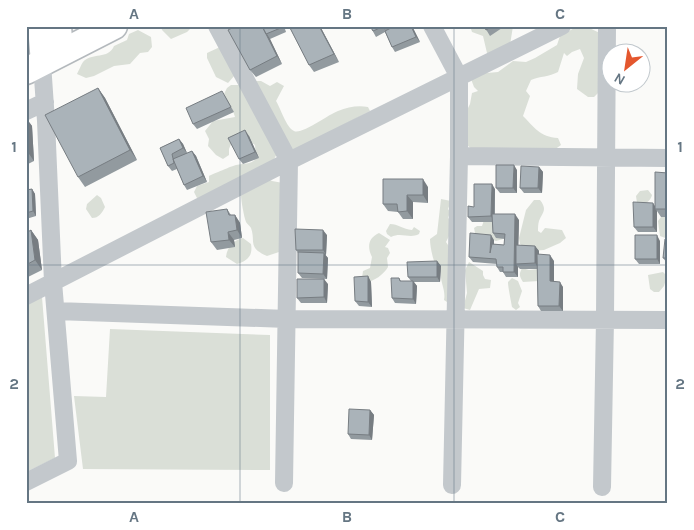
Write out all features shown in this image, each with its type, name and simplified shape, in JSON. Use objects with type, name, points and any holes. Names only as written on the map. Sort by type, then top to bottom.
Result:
[{"type":"highway","points":[[43,62],[114,26]]},
{"type":"main road","points":[[41,28],[43,62]]},
{"type":"street","points":[[217,26],[289,161],[284,483]]},
{"type":"street","points":[[432,26],[458,77],[459,156],[452,485]]},
{"type":"street","points":[[26,296],[289,161],[562,26]]},
{"type":"street","points":[[602,487],[607,26]]},
{"type":"street","points":[[26,482],[68,461],[53,282],[43,62]]},
{"type":"street","points":[[26,111],[45,102]]},
{"type":"street","points":[[459,156],[668,158]]},
{"type":"street","points":[[56,312],[287,319],[668,320]]},
{"type":"shaded area","points":[[161,26],[193,26],[187,32],[171,39],[162,30]]},
{"type":"shaded area","points":[[470,26],[513,26],[510,45],[496,56],[487,53],[483,36],[472,32]]},
{"type":"shaded area","points":[[578,26],[585,26],[604,35],[604,42],[602,42],[602,89],[594,97],[588,97],[577,89],[578,74],[584,58],[580,49],[567,56],[564,53],[558,72],[531,80],[526,91],[530,96],[523,116],[542,134],[558,138],[561,145],[554,150],[475,152],[467,145],[466,112],[472,93],[478,91],[471,79],[476,74],[498,72],[513,61],[526,62],[535,58],[557,45],[560,36]]},
{"type":"shaded area","points":[[138,30],[151,37],[152,47],[148,52],[140,53],[130,64],[114,66],[94,76],[86,78],[77,74],[83,62],[87,59],[108,53],[114,46],[127,40],[129,34]]},
{"type":"shaded area","points":[[220,47],[235,75],[228,83],[216,77],[207,58],[207,53]]},
{"type":"shaded area","points":[[261,81],[270,86],[277,82],[284,86],[276,101],[286,122],[294,131],[303,130],[346,108],[364,106],[368,107],[370,111],[299,148],[278,152],[273,161],[208,197],[197,198],[194,192],[197,186],[209,182],[209,176],[256,159],[255,145],[248,140],[233,139],[229,155],[223,159],[216,155],[208,146],[209,139],[205,131],[213,121],[235,117],[224,94],[227,88],[231,85]]},
{"type":"shaded area","points":[[266,178],[283,183],[279,252],[267,256],[254,247],[251,228],[245,220],[241,195]]},
{"type":"shaded area","points":[[648,190],[652,195],[650,200],[644,204],[637,203],[636,196],[640,191]]},
{"type":"shaded area","points":[[97,195],[101,198],[105,207],[100,215],[92,218],[86,209],[87,204]]},
{"type":"shaded area","points":[[441,199],[451,201],[448,209],[450,212],[448,218],[452,221],[446,242],[450,248],[454,297],[447,302],[444,300],[441,273],[434,262],[430,243],[430,239],[437,234]]},
{"type":"shaded area","points":[[534,200],[540,200],[544,206],[538,231],[541,233],[545,228],[562,230],[566,238],[560,243],[544,250],[531,251],[520,244],[519,238],[526,210]]},
{"type":"shaded area","points":[[668,216],[668,239],[660,236],[658,221],[661,217]]},
{"type":"shaded area","points":[[484,220],[494,222],[503,239],[496,241],[481,239],[475,233],[474,228],[482,226]]},
{"type":"shaded area","points":[[390,224],[412,230],[414,227],[420,231],[419,234],[412,236],[398,235],[391,237],[386,231]]},
{"type":"shaded area","points":[[379,233],[390,240],[385,247],[388,248],[390,253],[387,258],[388,267],[372,281],[365,282],[362,278],[363,271],[370,268],[372,257],[369,243]]},
{"type":"shaded area","points":[[243,238],[251,244],[251,251],[247,259],[237,264],[226,257],[233,243]]},
{"type":"shaded area","points":[[469,262],[483,271],[485,279],[491,280],[490,288],[479,289],[470,310],[463,308],[467,293],[465,270]]},
{"type":"shaded area","points":[[522,268],[529,270],[538,269],[539,281],[523,282],[520,275]]},
{"type":"shaded area","points":[[663,272],[667,276],[664,286],[659,292],[654,292],[650,289],[648,275]]},
{"type":"shaded area","points":[[512,278],[518,281],[522,291],[518,303],[520,307],[516,310],[512,307],[508,287],[508,282]]},
{"type":"shaded area","points":[[42,297],[55,458],[26,472],[26,305]]},
{"type":"shaded area","points":[[110,329],[270,335],[270,470],[83,469],[74,396],[106,397]]},
{"type":"building","points":[[236,26],[262,26],[277,56],[250,70],[228,30]]},
{"type":"building","points":[[262,26],[283,26],[283,27],[266,34]]},
{"type":"building","points":[[289,26],[319,26],[334,54],[309,65]]},
{"type":"building","points":[[370,26],[389,26],[373,31]]},
{"type":"building","points":[[395,26],[411,26],[416,37],[392,47],[385,31]]},
{"type":"building","points":[[484,26],[493,26],[486,30]]},
{"type":"building","points":[[98,88],[130,150],[78,177],[45,115]]},
{"type":"building","points":[[222,91],[231,107],[193,124],[186,108]]},
{"type":"building","points":[[245,130],[255,152],[239,159],[228,138]]},
{"type":"building","points":[[179,139],[183,148],[172,154],[174,163],[168,166],[160,148]]},
{"type":"building","points":[[192,151],[203,176],[184,185],[173,159]]},
{"type":"building","points":[[496,165],[514,165],[513,188],[496,188]]},
{"type":"building","points":[[521,166],[539,167],[538,188],[520,188]]},
{"type":"building","points":[[655,172],[668,173],[668,209],[655,209]]},
{"type":"building","points":[[383,179],[423,179],[423,195],[407,195],[407,211],[398,212],[397,204],[383,204]]},
{"type":"building","points":[[474,184],[492,184],[491,216],[468,217],[468,206],[474,207]]},
{"type":"building","points":[[32,189],[33,211],[26,213],[26,190]]},
{"type":"building","points":[[633,202],[653,203],[653,227],[634,227]]},
{"type":"building","points":[[227,209],[229,215],[235,215],[237,230],[228,232],[229,240],[211,242],[206,212]]},
{"type":"building","points":[[492,214],[515,214],[514,272],[503,272],[503,267],[497,267],[496,259],[469,257],[470,233],[491,235],[490,253],[492,244],[504,245],[505,234],[493,233]]},
{"type":"building","points":[[295,229],[323,230],[323,250],[296,250]]},
{"type":"building","points":[[31,230],[35,260],[26,265],[26,233]]},
{"type":"building","points":[[635,235],[657,235],[657,259],[635,259]]},
{"type":"building","points":[[665,239],[668,239],[668,258],[663,258]]},
{"type":"building","points":[[516,245],[535,246],[535,263],[516,264]]},
{"type":"building","points":[[298,252],[324,253],[323,274],[298,273]]},
{"type":"building","points":[[537,254],[550,255],[550,281],[560,282],[559,306],[538,306]]},
{"type":"building","points":[[437,261],[437,277],[408,277],[407,262]]},
{"type":"building","points":[[368,276],[368,302],[355,301],[354,277]]},
{"type":"building","points":[[391,278],[399,278],[400,281],[413,281],[413,299],[392,298]]},
{"type":"building","points":[[297,279],[324,279],[324,297],[297,298]]},
{"type":"building","points":[[349,409],[370,410],[369,435],[348,434]]}]
